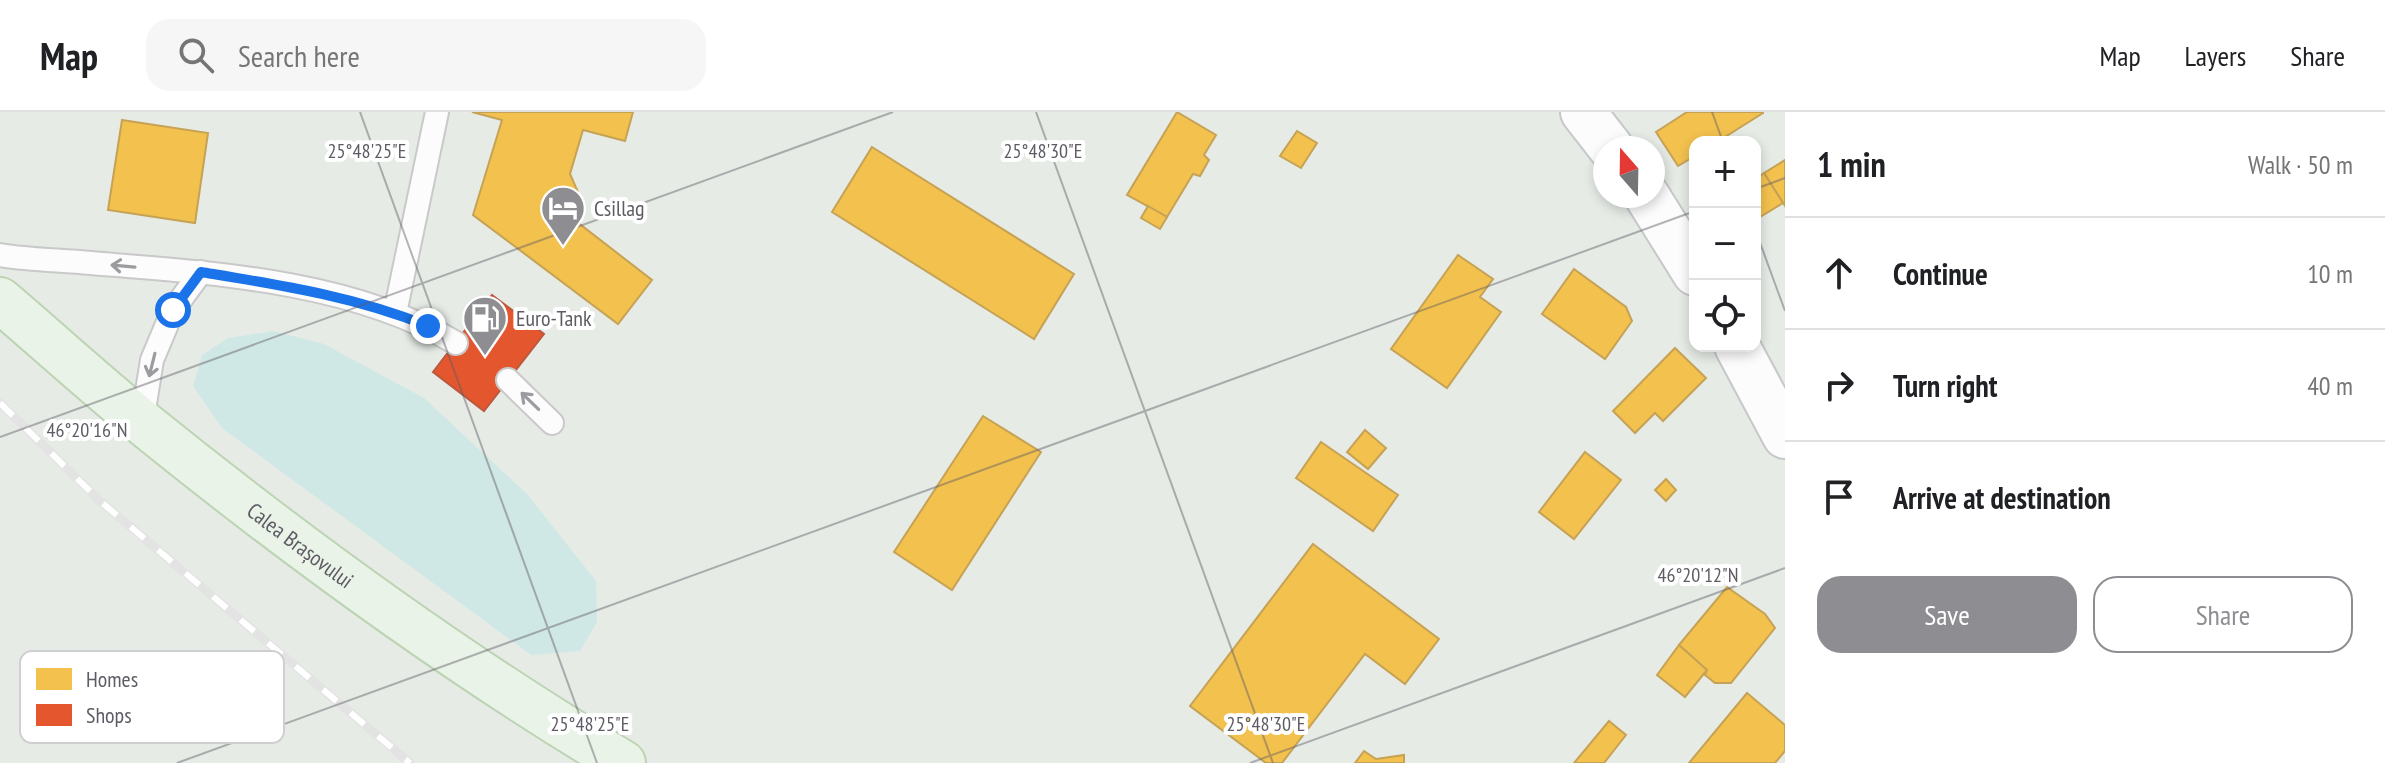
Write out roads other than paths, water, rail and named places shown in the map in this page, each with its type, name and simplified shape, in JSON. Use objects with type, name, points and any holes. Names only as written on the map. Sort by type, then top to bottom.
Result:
[{"type":"main road","points":[[1583,112],[1602,136]]},
{"type":"main road","points":[[1654,208],[1689,263]]},
{"type":"main road","name":"Calea Brașovului","points":[[0,300],[142,422],[349,582],[523,701],[623,763]]},
{"type":"main road","points":[[1740,352],[1785,436]]},
{"type":"lane","points":[[395,313],[437,112]]},
{"type":"lane","points":[[0,255],[201,272],[314,291],[395,313],[428,326],[456,343]]},
{"type":"lane","points":[[142,422],[152,360],[173,310],[201,272]]},
{"type":"lane","points":[[508,380],[552,423]]},
{"type":"railway","points":[[0,403],[100,501],[277,651]]},
{"type":"railway","points":[[284,657],[410,763]]},
{"type":"place","name":"Csillag","points":[[563,247]]},
{"type":"place","name":"Euro-Tank","points":[[485,357]]}]
